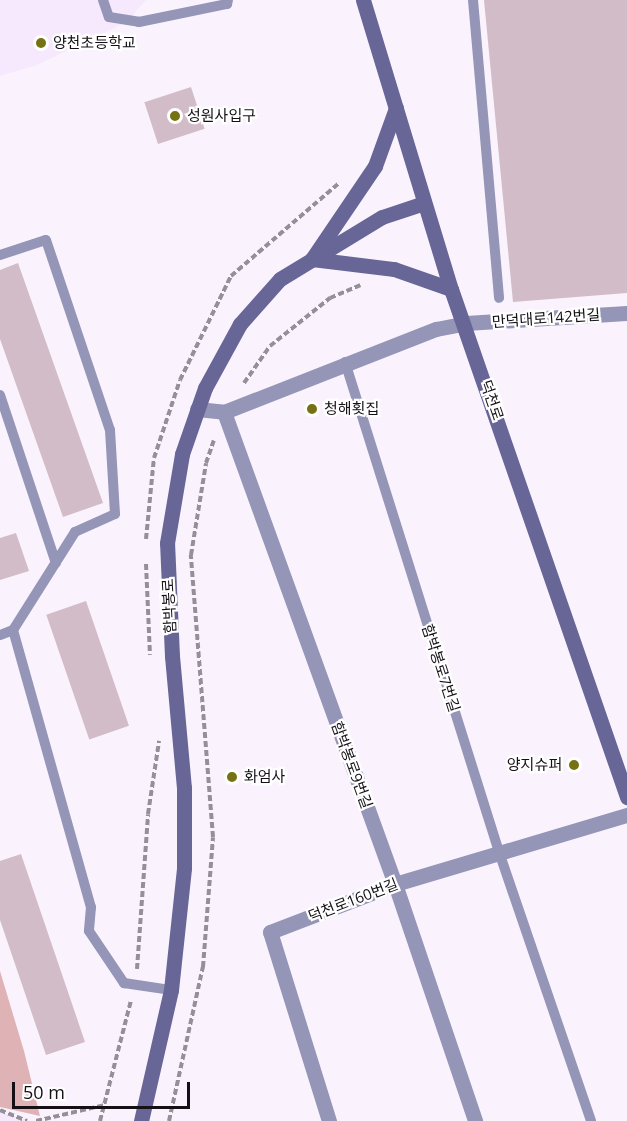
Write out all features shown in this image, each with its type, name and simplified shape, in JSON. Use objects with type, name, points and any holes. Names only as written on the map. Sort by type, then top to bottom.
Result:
[{"type":"main road","name":"덕천로","points":[[363,0],[451,289],[466,323],[627,797]]},
{"type":"main road","points":[[396,108],[375,166],[312,259],[394,269],[451,289]]},
{"type":"main road","name":"함박봉로","points":[[141,1121],[171,990],[184,868],[184,788],[172,656],[167,543],[182,454],[197,409],[240,324],[280,279],[382,217],[424,203]]},
{"type":"street","name":"만덕대로142번길","points":[[345,362],[436,329],[466,323],[627,313]]},
{"type":"street","points":[[197,409],[224,412],[345,362]]},
{"type":"street","name":"함박봉로9번길","points":[[224,412],[395,884],[475,1121]]},
{"type":"street","name":"덕천로160번길","points":[[329,1121],[270,932],[395,884],[500,855],[627,815]]},
{"type":"lane","points":[[103,0],[109,17],[139,22],[227,4],[228,0]]},
{"type":"lane","points":[[473,0],[499,298]]},
{"type":"lane","points":[[0,255],[46,240],[110,430],[115,514],[75,532],[13,630],[0,635]]},
{"type":"lane","name":"함박봉로7번길","points":[[345,362],[500,855],[591,1121]]},
{"type":"lane","points":[[0,395],[56,563]]},
{"type":"lane","points":[[13,630],[91,907],[89,931],[124,983],[171,990]]},
{"type":"path","points":[[169,1121],[203,967],[213,837],[190,555],[206,463],[224,412],[270,346],[330,298],[369,281]]},
{"type":"path","points":[[36,1121],[105,1105]]},
{"type":"path","points":[[0,1110],[27,1121]]},
{"type":"shaded area","name":"양천초등학교","points":[[0,0],[146,0],[127,22],[37,65],[0,76]]},
{"type":"shaded area","points":[[0,971],[24,1051],[40,1116],[0,1107]]},
{"type":"shaded area","points":[[0,1112],[31,1121],[0,1121]]},
{"type":"building","points":[[484,0],[627,0],[627,293],[513,302]]},
{"type":"building","name":"성원사입구","points":[[191,87],[205,129],[158,144],[144,102]]},
{"type":"building","points":[[18,263],[103,503],[63,517],[0,339],[0,270]]},
{"type":"building","points":[[16,533],[29,571],[0,580],[0,538]]},
{"type":"building","points":[[86,601],[129,726],[89,739],[46,615]]},
{"type":"building","points":[[21,854],[85,1042],[46,1055],[0,920],[0,861]]},
{"type":"place","name":"양천초등학교","points":[[41,43]]},
{"type":"place","name":"성원사입구","points":[[175,116]]},
{"type":"place","name":"청해횟집","points":[[312,409]]},
{"type":"place","name":"양지슈퍼","points":[[574,765]]},
{"type":"place","name":"화엄사","points":[[232,777]]}]
